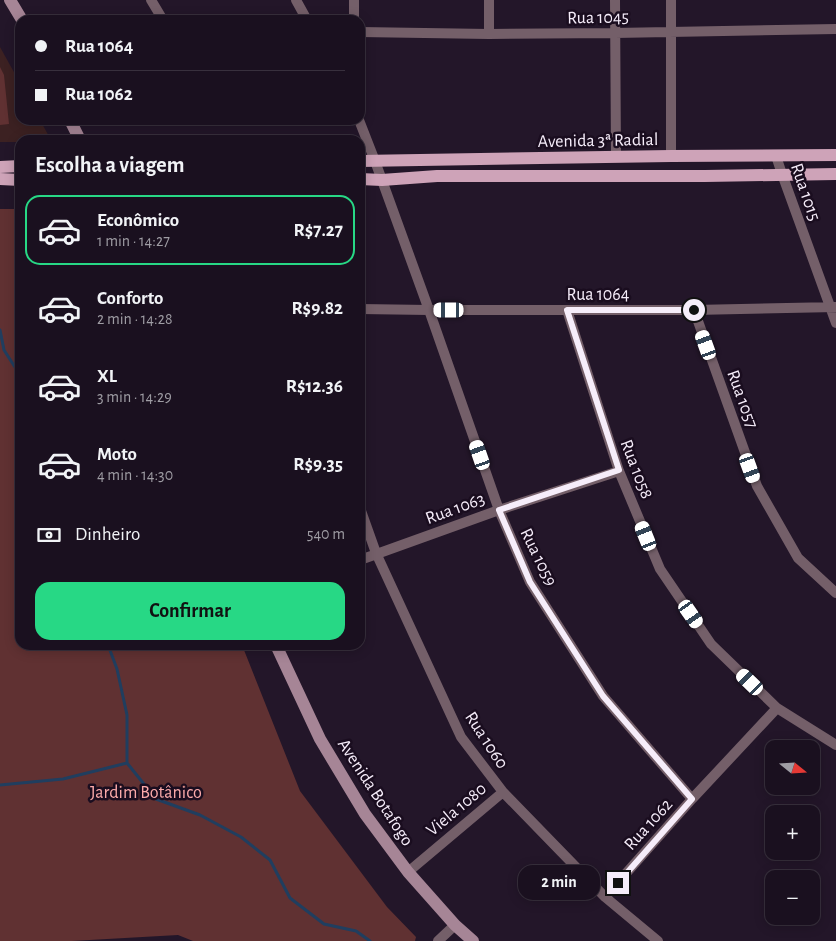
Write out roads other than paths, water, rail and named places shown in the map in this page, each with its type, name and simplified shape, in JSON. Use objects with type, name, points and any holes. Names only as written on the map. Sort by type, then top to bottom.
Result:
[{"type":"main road","name":"Avenida 3ª Radial","points":[[365,161],[836,155]]},
{"type":"main road","points":[[671,156],[677,169],[705,176]]},
{"type":"main road","points":[[365,179],[487,176],[504,170],[608,168],[614,164],[616,157]]},
{"type":"main road","points":[[0,167],[15,166]]},
{"type":"main road","name":"Avenida 3ª Radial","points":[[487,176],[836,174]]},
{"type":"main road","points":[[0,179],[15,180]]},
{"type":"street","points":[[10,0],[19,15]]},
{"type":"street","points":[[151,0],[160,15]]},
{"type":"street","points":[[296,0],[304,15]]},
{"type":"street","points":[[354,0],[354,15]]},
{"type":"street","points":[[489,0],[489,34]]},
{"type":"street","points":[[615,0],[616,157]]},
{"type":"street","points":[[671,0],[671,156]]},
{"type":"street","name":"Rua 1045","points":[[365,32],[489,34],[836,29]]},
{"type":"street","name":"Rua 1059","points":[[365,135],[499,510],[530,582],[603,696],[692,799]]},
{"type":"street","name":"Rua 1015","points":[[776,156],[833,307],[836,323]]},
{"type":"street","name":"Rua 1064","points":[[365,309],[694,310],[833,307]]},
{"type":"street","name":"Rua 1058","points":[[567,310],[619,470],[660,569],[711,644],[777,708],[836,745]]},
{"type":"street","name":"Rua 1057","points":[[694,310],[756,486],[798,558],[836,593]]},
{"type":"street","name":"Rua 1063","points":[[365,558],[619,470]]},
{"type":"street","name":"Rua 1060","points":[[365,522],[376,553],[462,737],[503,792],[605,897],[658,941]]},
{"type":"street","name":"Avenida Botafogo","points":[[278,650],[320,739],[365,814],[408,872],[473,941]]},
{"type":"street","name":"Rua 1062","points":[[605,897],[692,799],[777,708]]},
{"type":"street","name":"Viela 1080","points":[[408,872],[503,792]]},
{"type":"street","points":[[438,941],[456,925]]},
{"type":"waterway","points":[[0,330],[4,350],[15,367]]},
{"type":"waterway","points":[[110,650],[117,669],[127,715],[127,763],[156,799],[200,815],[241,837],[270,860],[290,898],[324,924],[356,931],[370,941]]},
{"type":"waterway","points":[[0,785],[63,779],[127,763]]},
{"type":"park label","name":"Jardim Botânico","points":[[146,792]]}]
